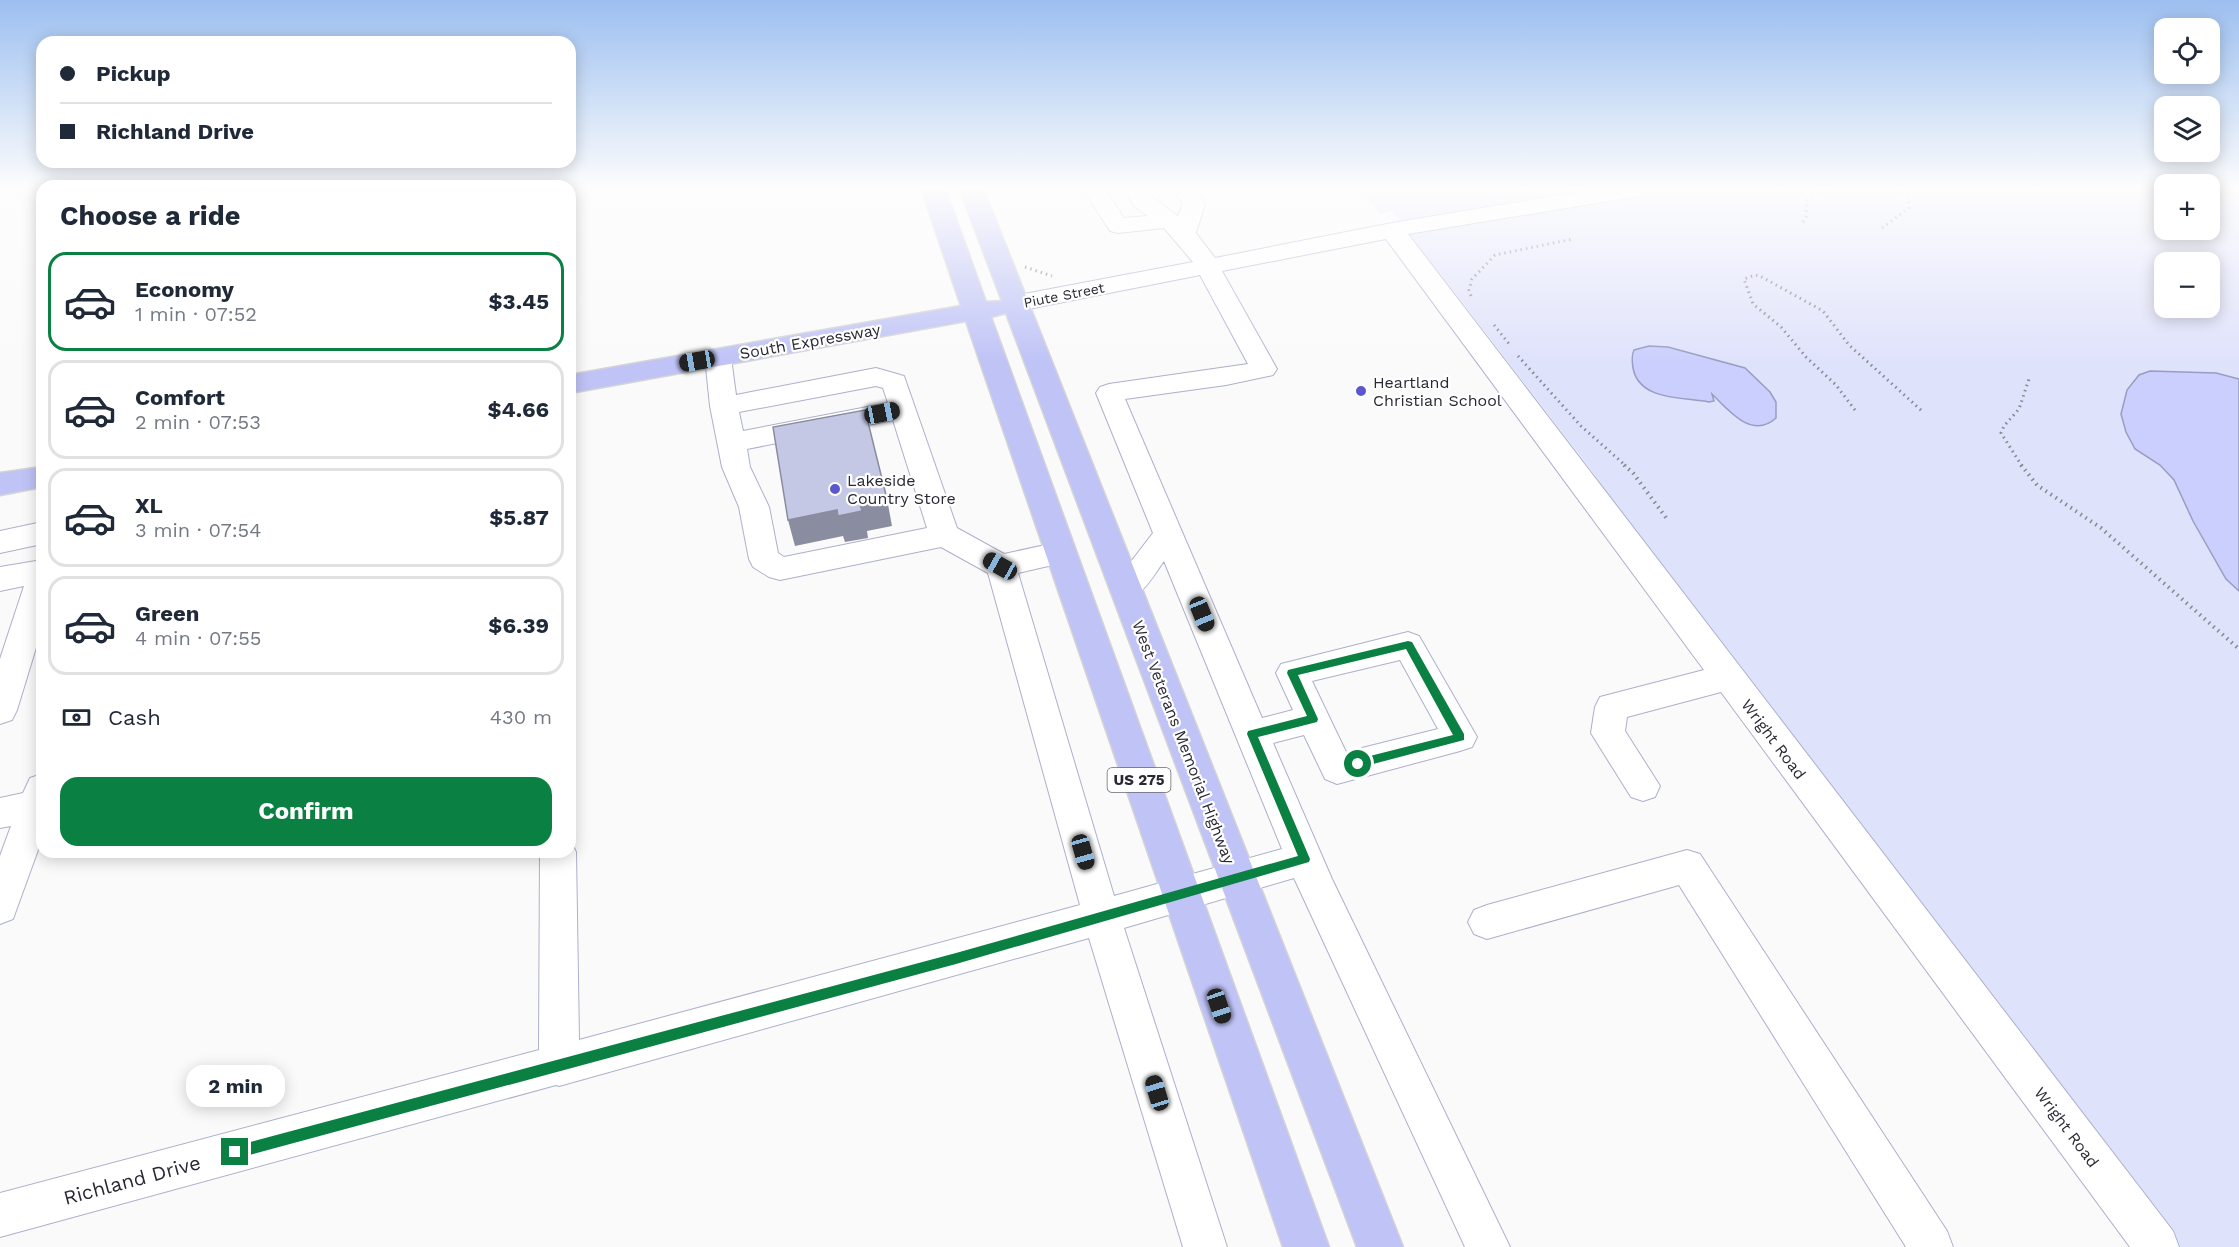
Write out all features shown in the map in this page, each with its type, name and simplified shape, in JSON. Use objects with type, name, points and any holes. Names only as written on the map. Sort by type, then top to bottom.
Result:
[{"type":"main road","name":"US 275","points":[[953,246],[1179,895],[1306,1247]]},
{"type":"main road","name":"US 275","points":[[993,246],[1014,304]]},
{"type":"main road","name":"South Expressway","points":[[576,383],[1014,304]]},
{"type":"main road","name":"West Veterans Memorial Highway","points":[[1014,304],[1380,1247]]},
{"type":"main road","points":[[0,484],[36,478]]},
{"type":"street","points":[[1194,246],[1200,252],[1264,369],[1195,382],[1180,381],[1109,393],[1305,859],[1488,1247]]},
{"type":"street","name":"Piute Street","points":[[1014,304],[1309,246]]},
{"type":"street","name":"Wright Road","points":[[1404,246],[2157,1247]]},
{"type":"street","points":[[718,358],[724,406],[736,467],[754,507],[764,559],[780,569],[944,535],[1000,566],[1059,553]]},
{"type":"street","points":[[724,406],[876,377],[895,382],[944,535]]},
{"type":"street","points":[[731,443],[903,409]]},
{"type":"street","points":[[0,542],[36,534]]},
{"type":"street","points":[[1125,589],[1168,534]]},
{"type":"street","points":[[1000,566],[1102,918],[1205,1247]]},
{"type":"street","points":[[0,579],[36,572]]},
{"type":"street","points":[[0,710],[36,597]]},
{"type":"street","points":[[1408,645],[1460,737],[1337,769],[1313,719],[1292,673],[1408,645]]},
{"type":"street","points":[[1643,786],[1608,733],[1612,707],[1728,677]]},
{"type":"street","points":[[1252,734],[1313,719]]},
{"type":"street","points":[[0,813],[36,799]]},
{"type":"street","points":[[0,907],[9,860],[36,805]]},
{"type":"street","points":[[558,858],[559,1066]]},
{"type":"street","name":"Richland Drive","points":[[0,1215],[1102,918],[1305,859]]},
{"type":"street","points":[[1487,922],[1687,866],[1931,1247]]},
{"type":"path","points":[[1476,303],[1469,290],[1469,284],[1495,255],[1538,246]]},
{"type":"path","points":[[1855,410],[1846,397],[1780,327],[1753,304],[1744,279],[1755,275],[1761,276],[1822,311],[1849,345],[1922,411]]},
{"type":"path","points":[[1492,323],[1573,418],[1633,473],[1667,519]]},
{"type":"path","points":[[2030,376],[2021,393],[2019,409],[2007,420],[2001,433],[2028,476],[2046,494],[2101,528],[2239,649]]},
{"type":"shaded area","points":[[1419,246],[2239,246],[2239,1247],[2179,1247],[1650,556],[1594,474]]},
{"type":"water","points":[[1649,346],[1668,347],[1745,368],[1770,392],[1776,402],[1776,418],[1767,424],[1758,426],[1749,424],[1733,414],[1712,394],[1714,401],[1709,402],[1664,396],[1644,387],[1637,379],[1633,368],[1632,354],[1634,350]]},
{"type":"water","points":[[2150,371],[2216,373],[2239,379],[2239,591],[2226,579],[2193,521],[2174,480],[2160,465],[2135,449],[2126,432],[2121,414],[2127,390],[2139,375]]},
{"type":"building","name":"Lakeside Country Store","points":[[865,410],[887,499],[860,504],[862,511],[838,516],[837,510],[788,520],[773,427]]},
{"type":"place","name":"Heartland Christian School","points":[[1361,391]]},
{"type":"place","name":"Lakeside Country Store","points":[[835,489]]},
{"type":"route","points":[[235,1152],[1114,915],[1305,859],[1252,734],[1313,719],[1292,673],[1408,645],[1460,737],[1358,764]]}]
